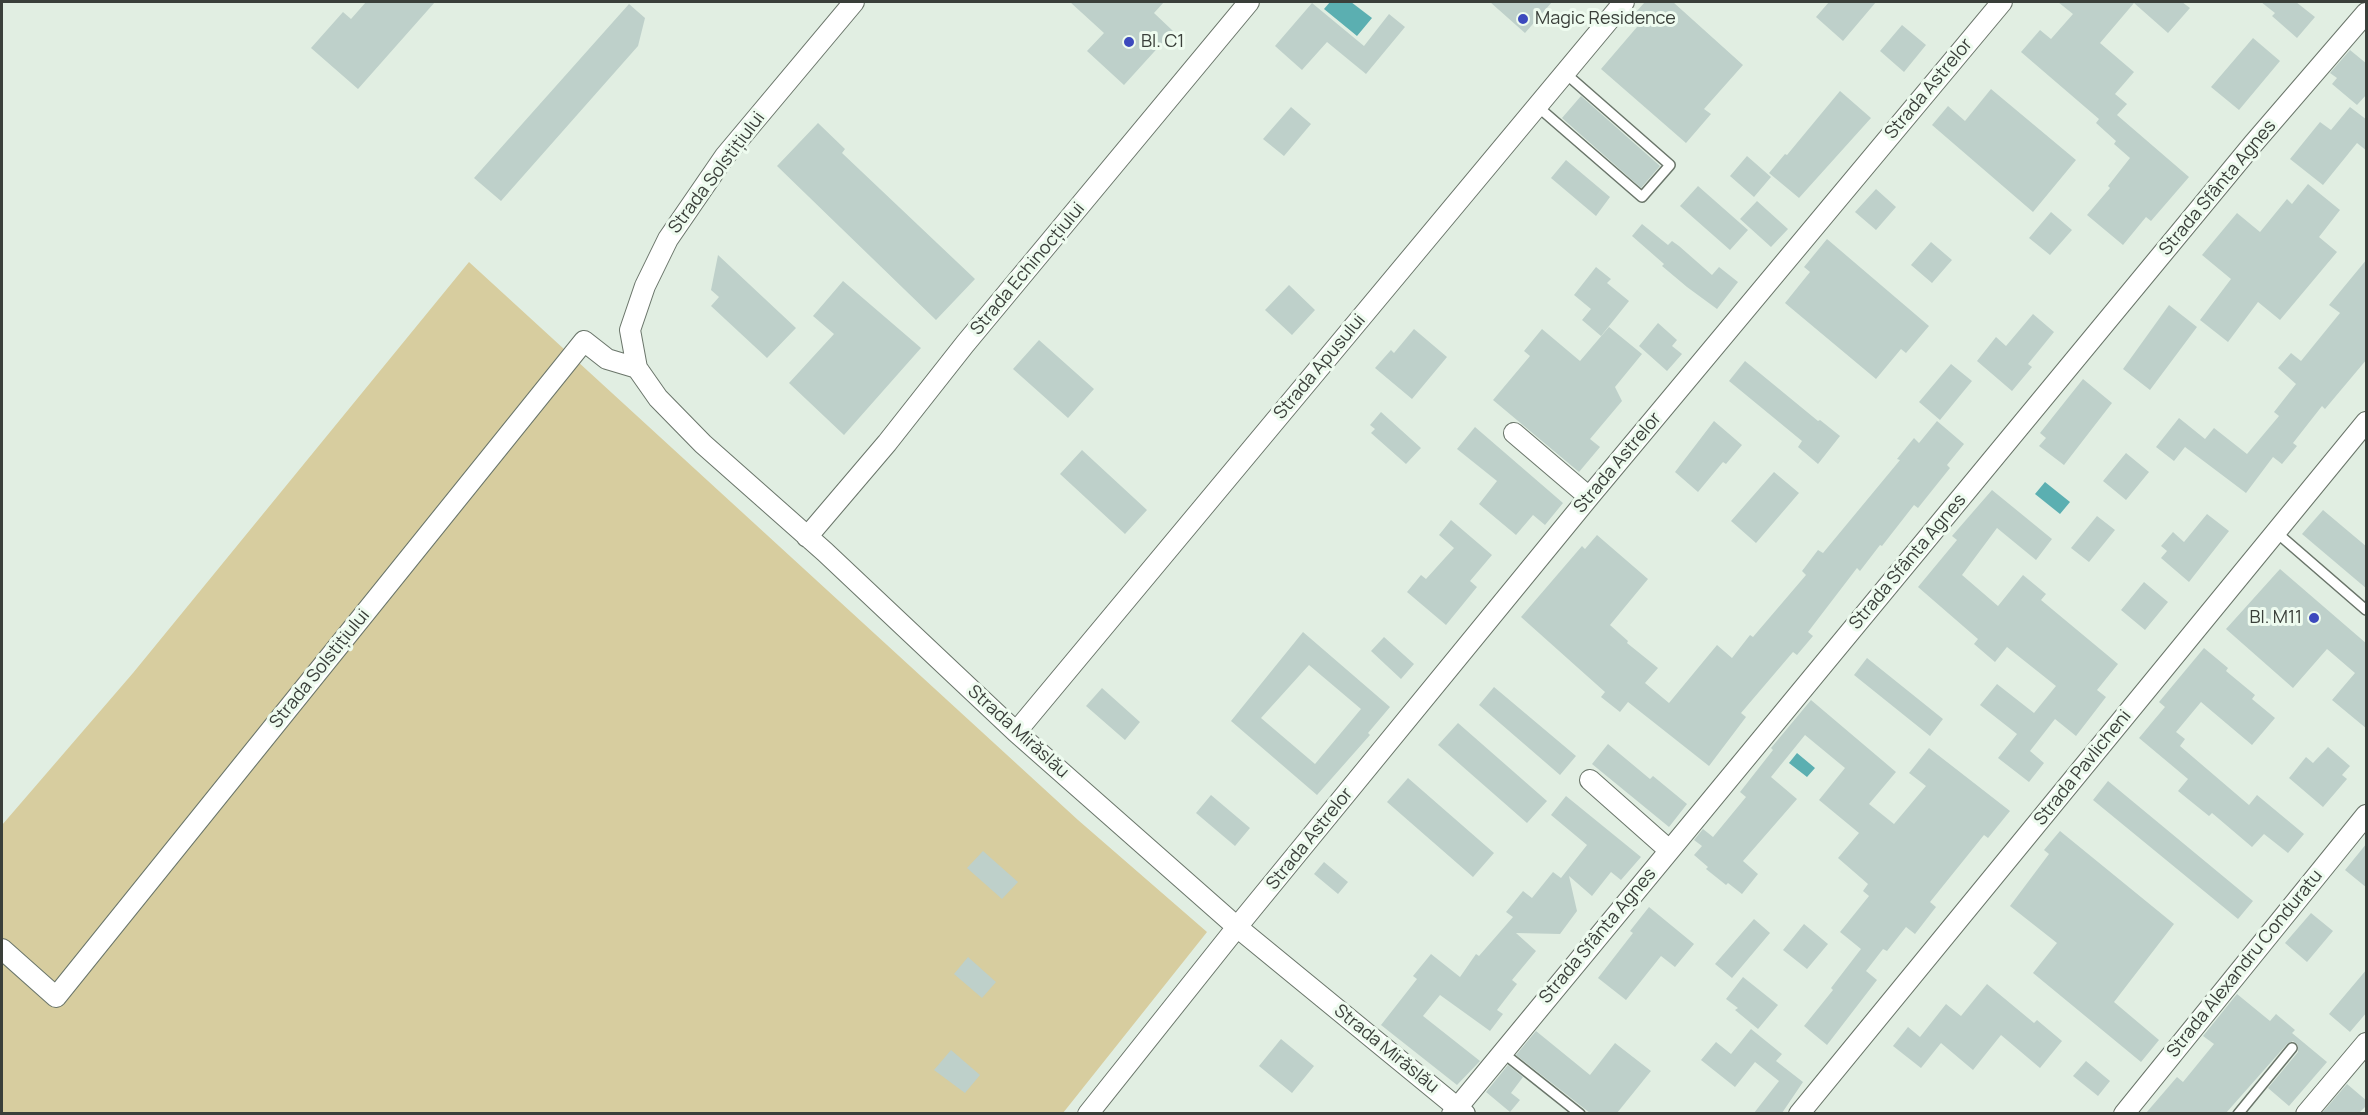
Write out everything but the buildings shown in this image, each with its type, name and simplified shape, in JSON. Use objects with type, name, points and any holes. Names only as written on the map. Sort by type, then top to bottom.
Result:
[{"type":"street","name":"Strada Solstițiului","points":[[2,949],[56,997],[584,340],[607,359],[637,368],[630,330],[645,286],[668,239],[725,156],[855,2]]},
{"type":"street","name":"Strada Echinocțiului","points":[[807,537],[888,443],[965,345],[1249,2]]},
{"type":"street","name":"Strada Apusului","points":[[1016,732],[1624,2]]},
{"type":"street","name":"Strada Astrelor","points":[[1089,1113],[1237,927],[1589,497],[2002,2]]},
{"type":"street","name":"Strada Sfânta Agnes","points":[[1458,1111],[1502,1052],[2253,144],[2367,13]]},
{"type":"street","name":"Strada Mirăslău","points":[[637,368],[658,398],[703,444],[807,537],[1016,732],[1237,927],[1458,1111]]},
{"type":"street","name":"Strada Pavlicheni","points":[[1799,1113],[2367,422]]},
{"type":"street","points":[[1514,433],[1589,497]]},
{"type":"street","points":[[1590,780],[1669,850]]},
{"type":"street","name":"Strada Alexandru Conduratu","points":[[2124,1113],[2367,815]]},
{"type":"street","points":[[2306,1113],[2367,1043]]},
{"type":"lane","points":[[1538,106],[1642,197],[1670,165],[1565,73]]},
{"type":"lane","points":[[2276,532],[2367,610]]},
{"type":"lane","points":[[2238,1113],[2292,1048]]},
{"type":"lane","points":[[1502,1052],[1580,1113]]},
{"type":"shaded area","points":[[469,262],[1078,820],[1207,932],[1063,1113],[2,1114],[2,825],[133,673]]},
{"type":"water","points":[[1330,2],[1351,2],[1372,18],[1357,36],[1324,9]]},
{"type":"water","points":[[2045,482],[2070,502],[2060,514],[2035,494]]},
{"type":"water","points":[[1797,753],[1815,768],[1807,777],[1789,763]]},
{"type":"place","name":"Magic Residence","points":[[1523,19]]},
{"type":"place","name":"Bl. C1","points":[[1129,42]]},
{"type":"place","name":"Bl. M11","points":[[2314,618]]}]
